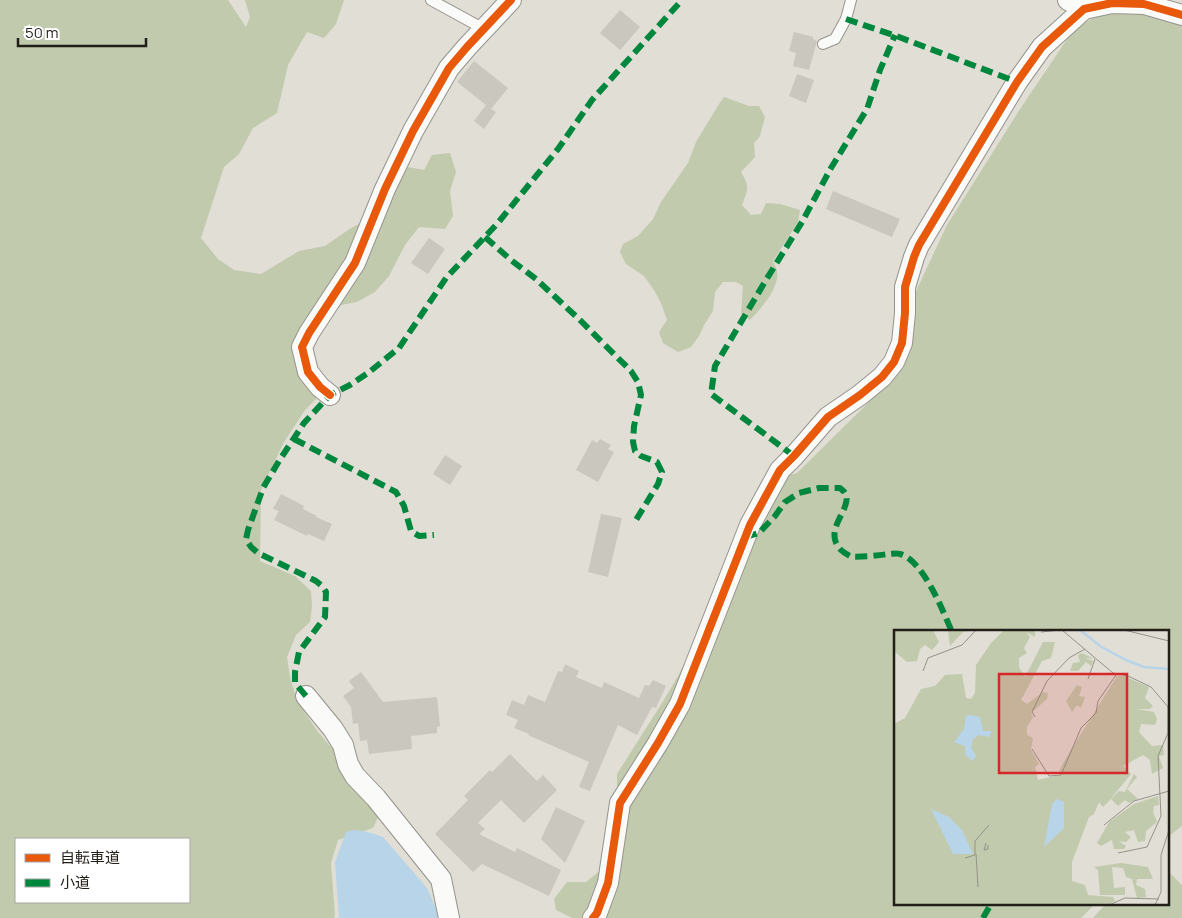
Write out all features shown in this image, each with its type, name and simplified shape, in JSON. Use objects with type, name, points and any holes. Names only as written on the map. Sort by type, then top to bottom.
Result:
[{"type":"street","points":[[330,395],[308,372],[302,347],[309,333],[355,263],[385,189],[413,131],[449,68],[512,0]]},
{"type":"street","points":[[593,918],[597,913],[608,883],[620,802],[658,743],[680,704],[750,525],[764,497],[780,470],[828,417],[882,378],[894,362],[902,343],[905,287],[919,245],[1017,82],[1076,5],[1144,4],[1182,15]]},
{"type":"street","points":[[306,696],[333,729],[343,745],[348,764],[355,776],[376,798],[441,879],[450,918]]},
{"type":"lane","points":[[431,0],[484,29]]},
{"type":"lane","points":[[823,44],[835,39],[846,19],[851,0]]},
{"type":"green space","points":[[0,0],[228,0],[246,27],[250,17],[245,0],[344,0],[336,24],[324,38],[307,32],[288,65],[277,113],[253,128],[239,154],[224,167],[201,238],[218,259],[234,270],[261,274],[299,251],[325,246],[351,228],[383,212],[393,186],[408,167],[424,170],[432,155],[450,153],[456,172],[450,191],[453,216],[445,229],[419,227],[405,245],[389,276],[375,292],[357,302],[341,305],[325,322],[297,360],[302,381],[317,398],[305,410],[284,442],[261,490],[260,561],[295,576],[311,591],[310,622],[296,635],[287,657],[290,677],[297,701],[318,732],[337,754],[379,815],[373,828],[338,840],[331,863],[334,918],[0,918]]},
{"type":"green space","points":[[1130,11],[1182,24],[1182,826],[1170,835],[1170,630],[894,630],[894,906],[1093,906],[1081,918],[572,918],[556,910],[554,899],[567,882],[586,882],[602,869],[617,795],[617,774],[678,676],[769,500],[783,477],[797,473],[868,403],[947,225],[1020,109],[1072,32],[1094,17]]},
{"type":"green space","points":[[724,97],[749,106],[759,106],[765,117],[760,136],[754,143],[755,157],[741,172],[746,181],[747,188],[742,205],[751,215],[761,214],[766,203],[780,204],[800,210],[798,222],[773,261],[777,270],[775,284],[764,304],[754,316],[750,320],[741,314],[743,286],[736,282],[723,282],[715,292],[713,311],[699,336],[691,347],[678,352],[663,343],[659,332],[667,320],[654,290],[644,276],[626,264],[620,252],[623,244],[638,236],[653,219],[661,202],[688,163],[696,142]]},
{"type":"green space","points":[[1170,873],[1182,885],[1182,918],[1093,918],[1104,906],[1170,906]]},
{"type":"water","points":[[354,830],[383,837],[427,888],[440,918],[339,918],[335,862],[346,832]]},
{"type":"building","points":[[620,10],[640,27],[620,50],[600,33]]},
{"type":"building","points":[[794,32],[813,37],[817,41],[809,70],[793,66],[796,53],[789,51]]},
{"type":"building","points":[[474,61],[508,88],[491,109],[496,112],[484,129],[474,121],[486,105],[457,82]]},
{"type":"building","points":[[797,74],[814,80],[806,103],[789,96]]},
{"type":"building","points":[[833,191],[900,219],[892,237],[826,209]]},
{"type":"building","points":[[429,238],[445,249],[428,274],[411,263]]},
{"type":"building","points":[[600,439],[611,445],[608,449],[614,452],[598,482],[576,470],[592,440],[597,443]]},
{"type":"building","points":[[445,455],[462,466],[450,485],[433,474]]},
{"type":"building","points":[[281,494],[304,506],[303,509],[316,517],[332,524],[324,541],[308,534],[307,536],[274,520],[279,511],[273,509]]},
{"type":"building","points":[[601,514],[622,518],[608,577],[588,572]]},
{"type":"building","points":[[565,664],[579,671],[576,677],[602,688],[604,682],[639,698],[645,685],[649,686],[653,680],[666,686],[656,708],[652,707],[637,735],[618,725],[590,791],[579,787],[589,762],[514,728],[518,720],[506,715],[512,700],[524,705],[528,695],[545,702],[558,671],[562,672]]},
{"type":"building","points":[[361,672],[383,702],[437,697],[440,726],[437,727],[437,733],[411,736],[412,749],[369,754],[367,740],[360,741],[358,723],[353,724],[351,707],[343,696],[354,688],[349,681]]},
{"type":"building","points":[[510,754],[537,781],[543,775],[557,790],[524,823],[501,800],[478,823],[485,829],[479,834],[515,852],[517,848],[561,870],[549,896],[482,864],[473,872],[435,834],[468,800],[464,796],[490,770],[492,772]]},
{"type":"building","points":[[556,807],[585,821],[565,863],[541,839]]},
{"type":"marked path","points":[[306,696],[295,683],[295,672],[299,652],[325,617],[326,592],[316,581],[258,553],[246,539],[263,488],[304,423],[330,395],[368,373],[399,348],[446,278],[497,224],[558,149],[592,100],[682,0]]},
{"type":"marked path","points":[[846,19],[1017,82]]},
{"type":"marked path","points":[[794,456],[711,394],[715,366],[802,222],[831,168],[867,109],[880,70],[895,35]]},
{"type":"marked path","points":[[485,237],[536,279],[581,321],[631,371],[638,382],[641,395],[634,426],[633,442],[635,451],[641,456],[657,462],[662,472],[658,484],[636,520]]},
{"type":"marked path","points":[[294,439],[396,492],[404,506],[411,531],[419,536],[434,535]]},
{"type":"marked path","points":[[745,537],[759,533],[785,502],[799,493],[819,488],[840,488],[845,493],[847,499],[834,535],[841,550],[853,557],[900,554],[908,558],[917,566],[931,587],[951,630]]},
{"type":"marked path","points":[[983,918],[990,906]]},
{"type":"cycle path","points":[[330,395],[320,387],[308,372],[302,347],[309,333],[355,263],[385,189],[413,131],[449,68],[511,0]]},
{"type":"cycle path","points":[[593,918],[597,913],[608,883],[620,803],[680,704],[750,525],[780,470],[828,417],[882,377],[894,362],[902,343],[905,287],[919,245],[1017,82],[1042,47],[1084,9],[1112,3],[1144,4],[1182,15]]}]
